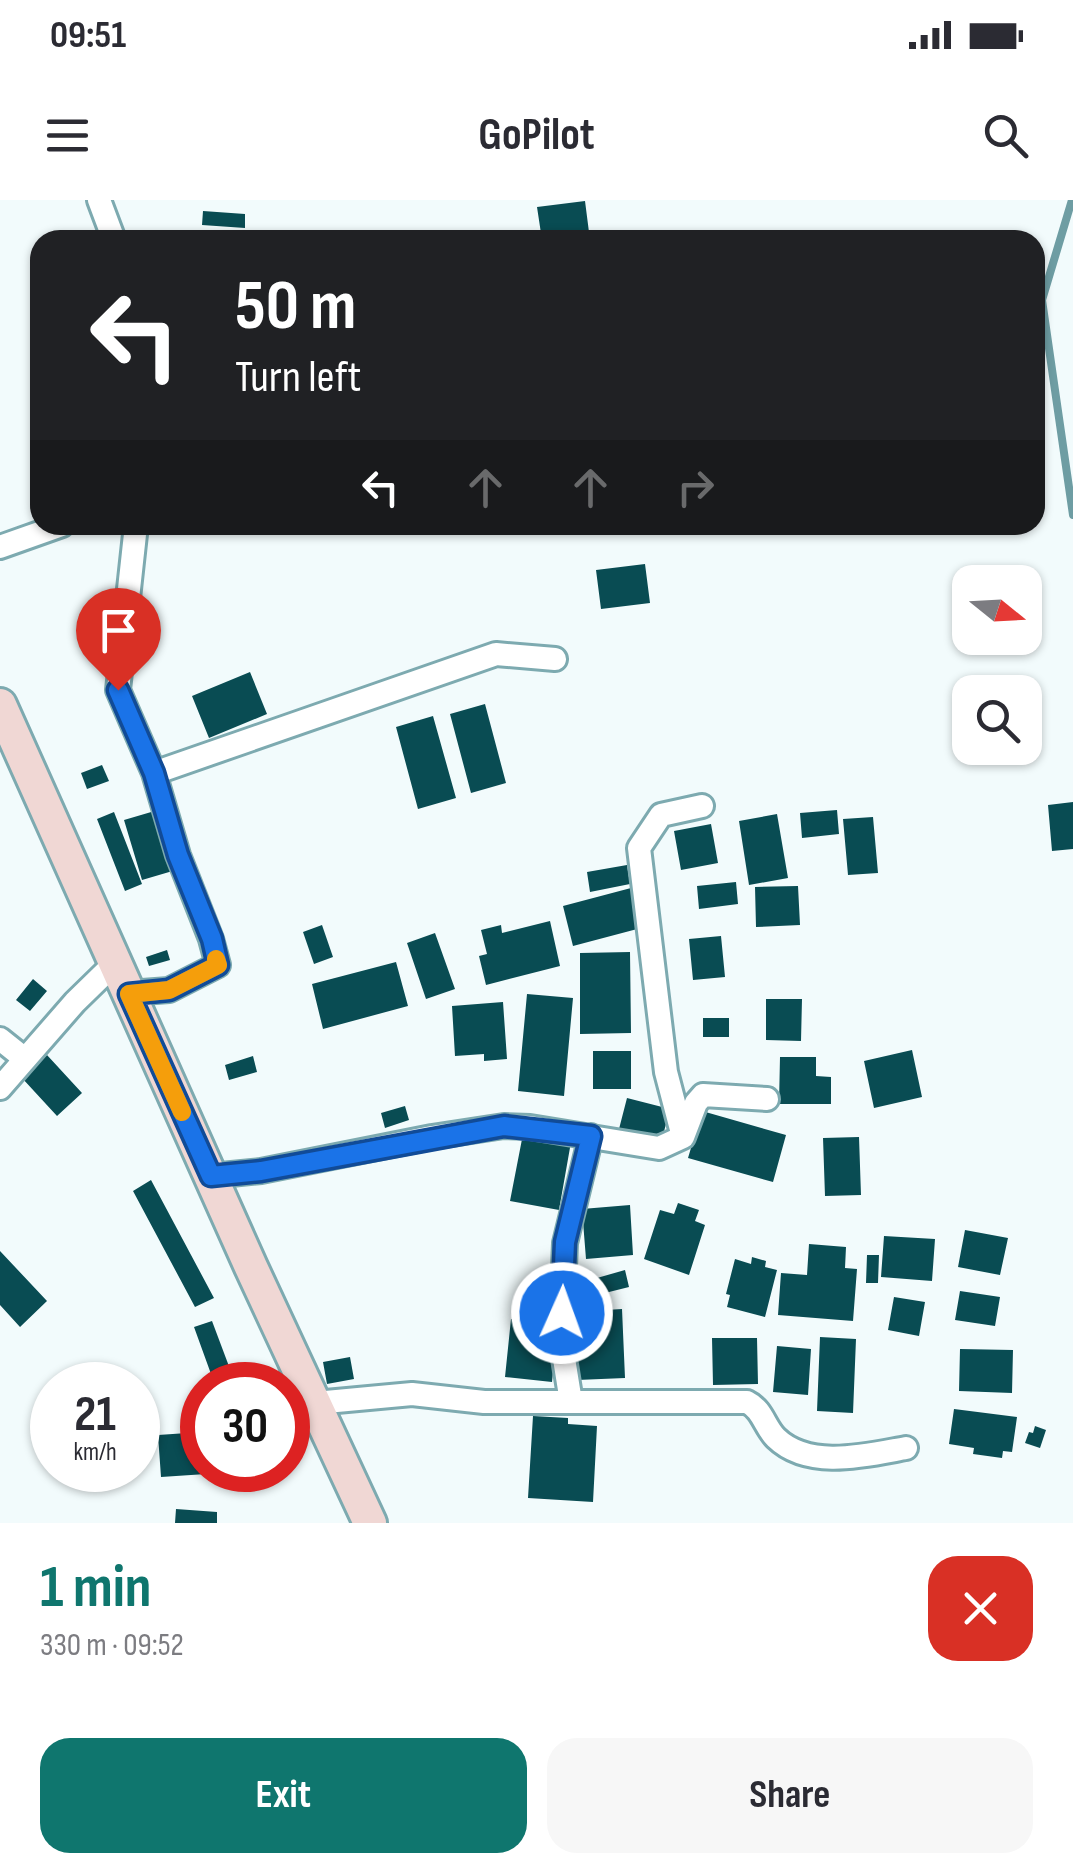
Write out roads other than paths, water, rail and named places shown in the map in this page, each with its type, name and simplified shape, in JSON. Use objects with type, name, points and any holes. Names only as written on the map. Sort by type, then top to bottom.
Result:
[{"type":"main road","points":[[0,704],[370,1523]]},
{"type":"street","points":[[99,200],[110,230]]},
{"type":"street","points":[[0,548],[35,535]]},
{"type":"street","points":[[129,994],[169,990],[218,965],[212,939],[178,855],[154,773],[118,690],[135,535]]},
{"type":"street","points":[[154,773],[496,654],[554,659]]},
{"type":"street","points":[[682,1137],[666,1072],[639,848],[661,815],[702,806]]},
{"type":"street","points":[[0,1088],[74,1002],[115,963]]},
{"type":"street","points":[[0,1039],[24,1060]]},
{"type":"street","points":[[211,1176],[261,1171],[504,1126],[659,1148],[682,1137],[703,1095],[767,1099]]},
{"type":"street","points":[[572,1402],[562,1340],[565,1242],[591,1136]]},
{"type":"street","points":[[315,1403],[412,1394],[484,1402],[747,1402],[766,1419],[774,1437],[808,1456],[862,1456],[906,1448]]},
{"type":"waterway","points":[[1045,290],[1072,200]]},
{"type":"waterway","points":[[1045,321],[1073,515]]}]
